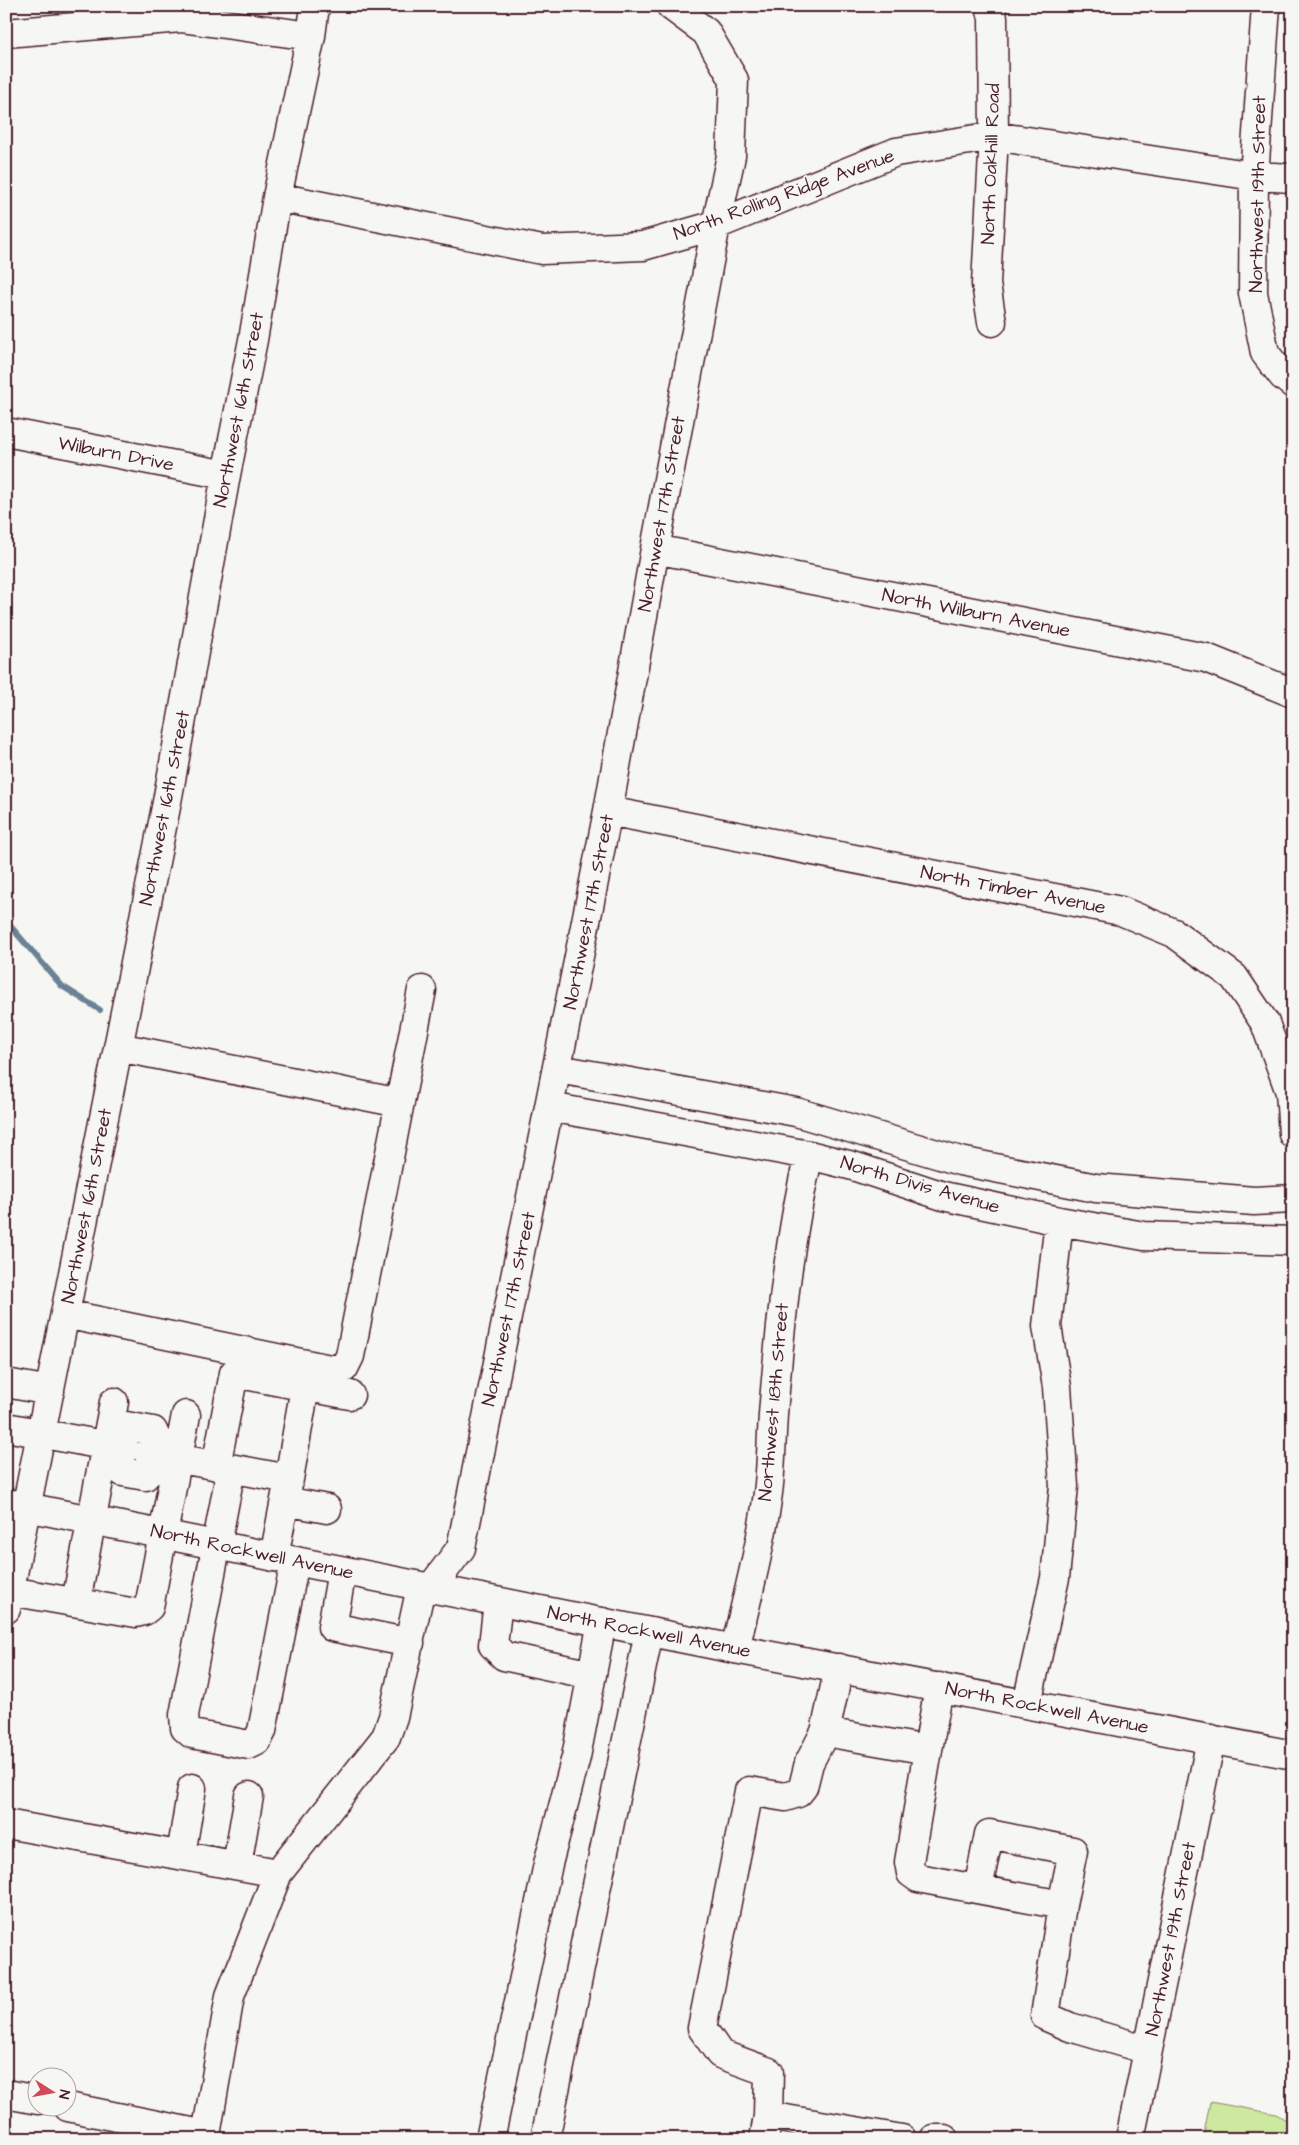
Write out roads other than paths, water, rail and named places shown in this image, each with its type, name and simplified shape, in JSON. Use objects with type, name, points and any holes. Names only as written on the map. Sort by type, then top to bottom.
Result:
[{"type":"street","name":"Northwest 16th Street","points":[[8,1600],[17,1505],[42,1433],[167,802],[226,475],[253,340],[277,196],[311,36],[315,6]]},
{"type":"street","name":"Northwest 17th Street","points":[[426,1588],[460,1548],[558,1069],[608,811],[716,225],[731,156],[734,80],[706,32],[671,6]]},
{"type":"street","name":"North Oakhill Road","points":[[990,6],[993,18],[994,136],[986,284],[992,322]]},
{"type":"street","name":"Northwest 19th Street","points":[[1266,6],[1254,176],[1253,293],[1265,353],[1288,380]]},
{"type":"street","points":[[6,33],[181,18],[311,36]]},
{"type":"street","name":"North Rolling Ridge Avenue","points":[[277,196],[542,250],[643,246],[716,225],[896,152],[994,136],[1254,176],[1293,178]]},
{"type":"street","name":"Wilburn Drive","points":[[6,432],[226,475]]},
{"type":"street","name":"North Wilburn Avenue","points":[[655,549],[1206,658],[1293,693]]},
{"type":"street","name":"North Timber Avenue","points":[[608,811],[1121,911],[1174,933],[1234,977],[1265,1023],[1290,1092],[1293,1134]]},
{"type":"street","points":[[65,1314],[330,1369],[344,1368],[350,1356],[422,990]]},
{"type":"street","points":[[118,1047],[400,1103]]},
{"type":"street","name":"North Divis Avenue","points":[[558,1069],[796,1112],[960,1161],[1096,1188],[1254,1201],[1293,1199]]},
{"type":"street","name":"North Divis Avenue","points":[[550,1107],[809,1155],[853,1166],[943,1196],[1059,1221],[1144,1236],[1293,1241]]},
{"type":"street","name":"Northwest 18th Street","points":[[735,1649],[768,1493],[785,1284],[802,1183],[809,1155]]},
{"type":"street","points":[[1027,1703],[1056,1578],[1064,1486],[1057,1387],[1047,1326],[1059,1221]]},
{"type":"street","points":[[305,1387],[287,1490],[284,1559],[262,1731],[257,1741],[249,1745],[192,1734],[185,1728],[184,1715],[217,1546],[234,1373],[350,1395]]},
{"type":"street","points":[[6,1383],[50,1390]]},
{"type":"street","points":[[8,1600],[76,1602],[136,1613],[144,1611],[149,1607],[164,1535],[139,1452],[114,1402]]},
{"type":"street","points":[[76,1602],[91,1520],[139,1452],[186,1415]]},
{"type":"street","points":[[6,1427],[224,1467],[287,1490],[327,1508]]},
{"type":"street","name":"North Rockwell Avenue","points":[[17,1505],[735,1649],[1293,1755]]},
{"type":"street","points":[[342,1571],[332,1628],[410,1643]]},
{"type":"street","points":[[78,2109],[215,2137],[230,1996],[278,1872],[386,1737],[393,1717],[410,1643],[426,1588]]},
{"type":"street","points":[[498,1602],[493,1646],[504,1656],[592,1675]]},
{"type":"street","points":[[490,2139],[548,1864],[576,1757],[602,1622]]},
{"type":"street","points":[[545,2139],[649,1632]]},
{"type":"street","points":[[839,1668],[825,1732],[809,1763],[803,1786],[798,1793],[785,1797],[749,1792],[702,2028],[720,2054],[769,2072],[766,2127],[902,2139]]},
{"type":"street","points":[[939,1687],[909,1862],[911,1873],[918,1878],[1062,1905]]},
{"type":"street","points":[[825,1732],[928,1750]]},
{"type":"street","name":"Northwest 19th Street","points":[[1130,2139],[1211,1739]]},
{"type":"street","points":[[181,1856],[192,1788]]},
{"type":"street","points":[[237,1865],[249,1796]]},
{"type":"street","points":[[6,1824],[278,1872]]},
{"type":"street","points":[[978,1889],[989,1834],[1073,1851],[1062,1905],[1045,2016],[1070,2026],[1148,2050]]},
{"type":"street","points":[[6,2094],[28,2098]]},
{"type":"street","points":[[934,2139],[944,2139]]},
{"type":"waterway","points":[[6,921],[62,986],[100,1010]]}]
